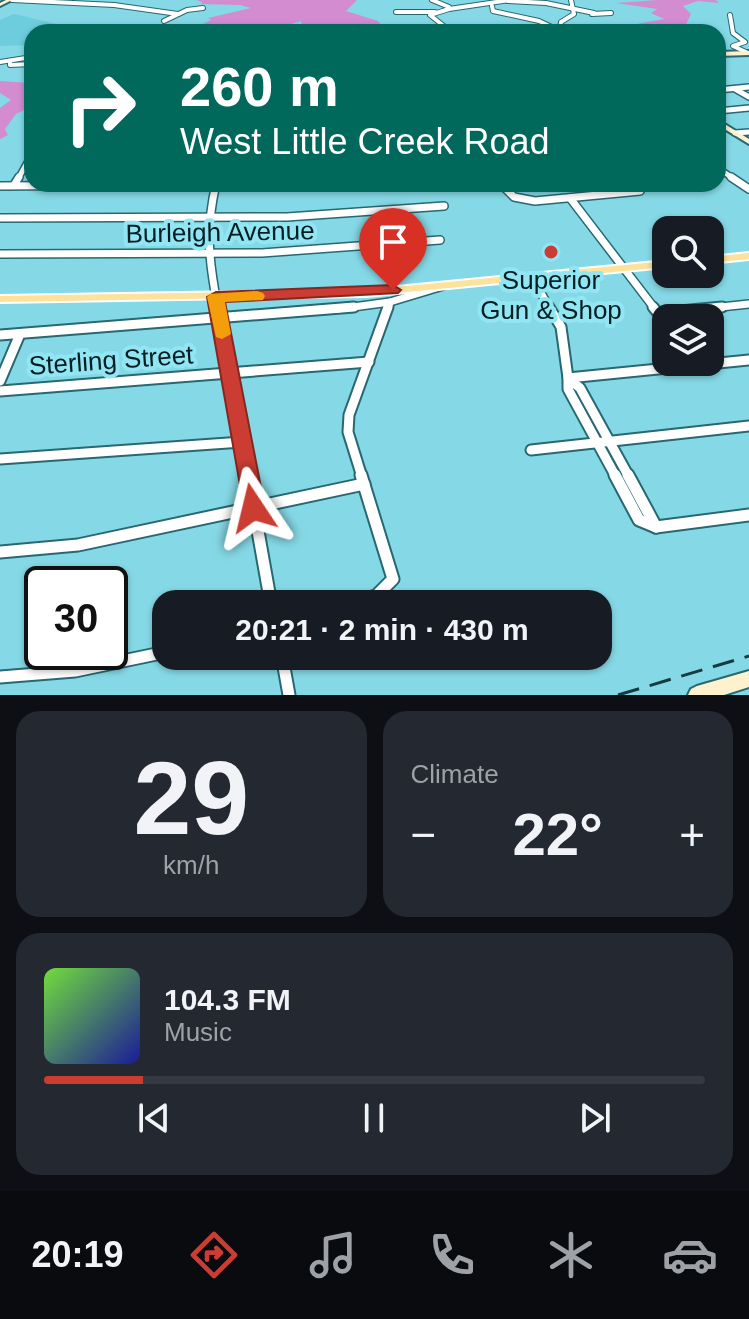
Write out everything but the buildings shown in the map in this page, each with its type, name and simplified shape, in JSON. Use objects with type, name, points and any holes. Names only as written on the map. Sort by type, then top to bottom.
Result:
[{"type":"main road","points":[[724,259],[749,256]]},
{"type":"main road","points":[[0,299],[366,293],[652,265]]},
{"type":"street","points":[[0,5],[11,0],[114,5],[178,14]]},
{"type":"street","points":[[114,5],[123,0]]},
{"type":"street","points":[[432,0],[444,24]]},
{"type":"street","points":[[464,9],[492,6],[509,0],[594,13]]},
{"type":"street","points":[[571,0],[574,4],[573,16]]},
{"type":"street","points":[[492,6],[491,9],[496,11]]},
{"type":"street","points":[[164,21],[203,8]]},
{"type":"street","points":[[396,12],[496,11],[546,24]]},
{"type":"street","points":[[561,24],[573,16],[611,13]]},
{"type":"street","points":[[730,15],[733,33],[745,42],[733,46],[748,53]]},
{"type":"street","points":[[726,54],[748,53]]},
{"type":"street","points":[[0,64],[24,59]]},
{"type":"street","points":[[11,61],[24,63]]},
{"type":"street","points":[[726,89],[749,87]]},
{"type":"street","points":[[734,88],[749,97]]},
{"type":"street","points":[[726,110],[749,108]]},
{"type":"street","points":[[726,127],[749,142]]},
{"type":"street","points":[[735,133],[749,132]]},
{"type":"street","points":[[14,185],[24,168]]},
{"type":"street","points":[[726,173],[749,189]]},
{"type":"street","points":[[0,186],[24,185]]},
{"type":"street","points":[[214,192],[208,218],[208,253],[268,590]]},
{"type":"street","points":[[506,192],[520,199],[630,192]]},
{"type":"street","points":[[570,198],[652,304]]},
{"type":"street","points":[[0,218],[287,217],[444,206]]},
{"type":"street","name":"Burleigh Avenue","points":[[0,254],[326,250],[440,240]]},
{"type":"street","points":[[532,277],[561,327],[568,389],[639,520],[656,527],[749,515]]},
{"type":"street","points":[[0,335],[220,321],[390,302],[446,285]]},
{"type":"street","points":[[382,590],[393,579],[348,432],[349,415],[390,302]]},
{"type":"street","points":[[724,306],[749,304]]},
{"type":"street","points":[[0,381],[20,334]]},
{"type":"street","points":[[724,361],[749,360]]},
{"type":"street","name":"Sterling Street","points":[[0,391],[369,362]]},
{"type":"street","points":[[568,378],[652,368]]},
{"type":"street","points":[[568,378],[580,388],[656,527]]},
{"type":"street","points":[[531,450],[609,444],[749,426]]},
{"type":"street","points":[[0,459],[242,442]]},
{"type":"street","points":[[0,552],[78,545],[364,484]]},
{"type":"street","points":[[0,677],[75,671],[152,655]]},
{"type":"street","points":[[285,670],[289,695]]},
{"type":"street","points":[[697,695],[749,679]]},
{"type":"shaded area","points":[[196,0],[357,0],[346,11],[380,24],[302,24],[301,21],[291,24],[203,24],[211,20],[208,18],[251,8]]},
{"type":"shaded area","points":[[716,0],[719,3],[698,1],[683,6],[691,14],[686,24],[637,24],[664,19],[651,13],[657,9],[616,3]]},
{"type":"shaded area","points":[[14,14],[56,24],[24,24],[24,45],[0,46],[0,20]]},
{"type":"shaded area","points":[[0,81],[24,82],[24,110],[16,114],[5,129],[8,135],[0,139],[0,108],[11,100],[0,93]]},
{"type":"railway","points":[[618,695],[749,656]]},
{"type":"slow traffic","points":[[222,334],[216,297],[257,296]]},
{"type":"place","name":"Superior Gun & Shop","points":[[551,252]]},
{"type":"route","points":[[253,508],[216,297],[393,290]]}]
